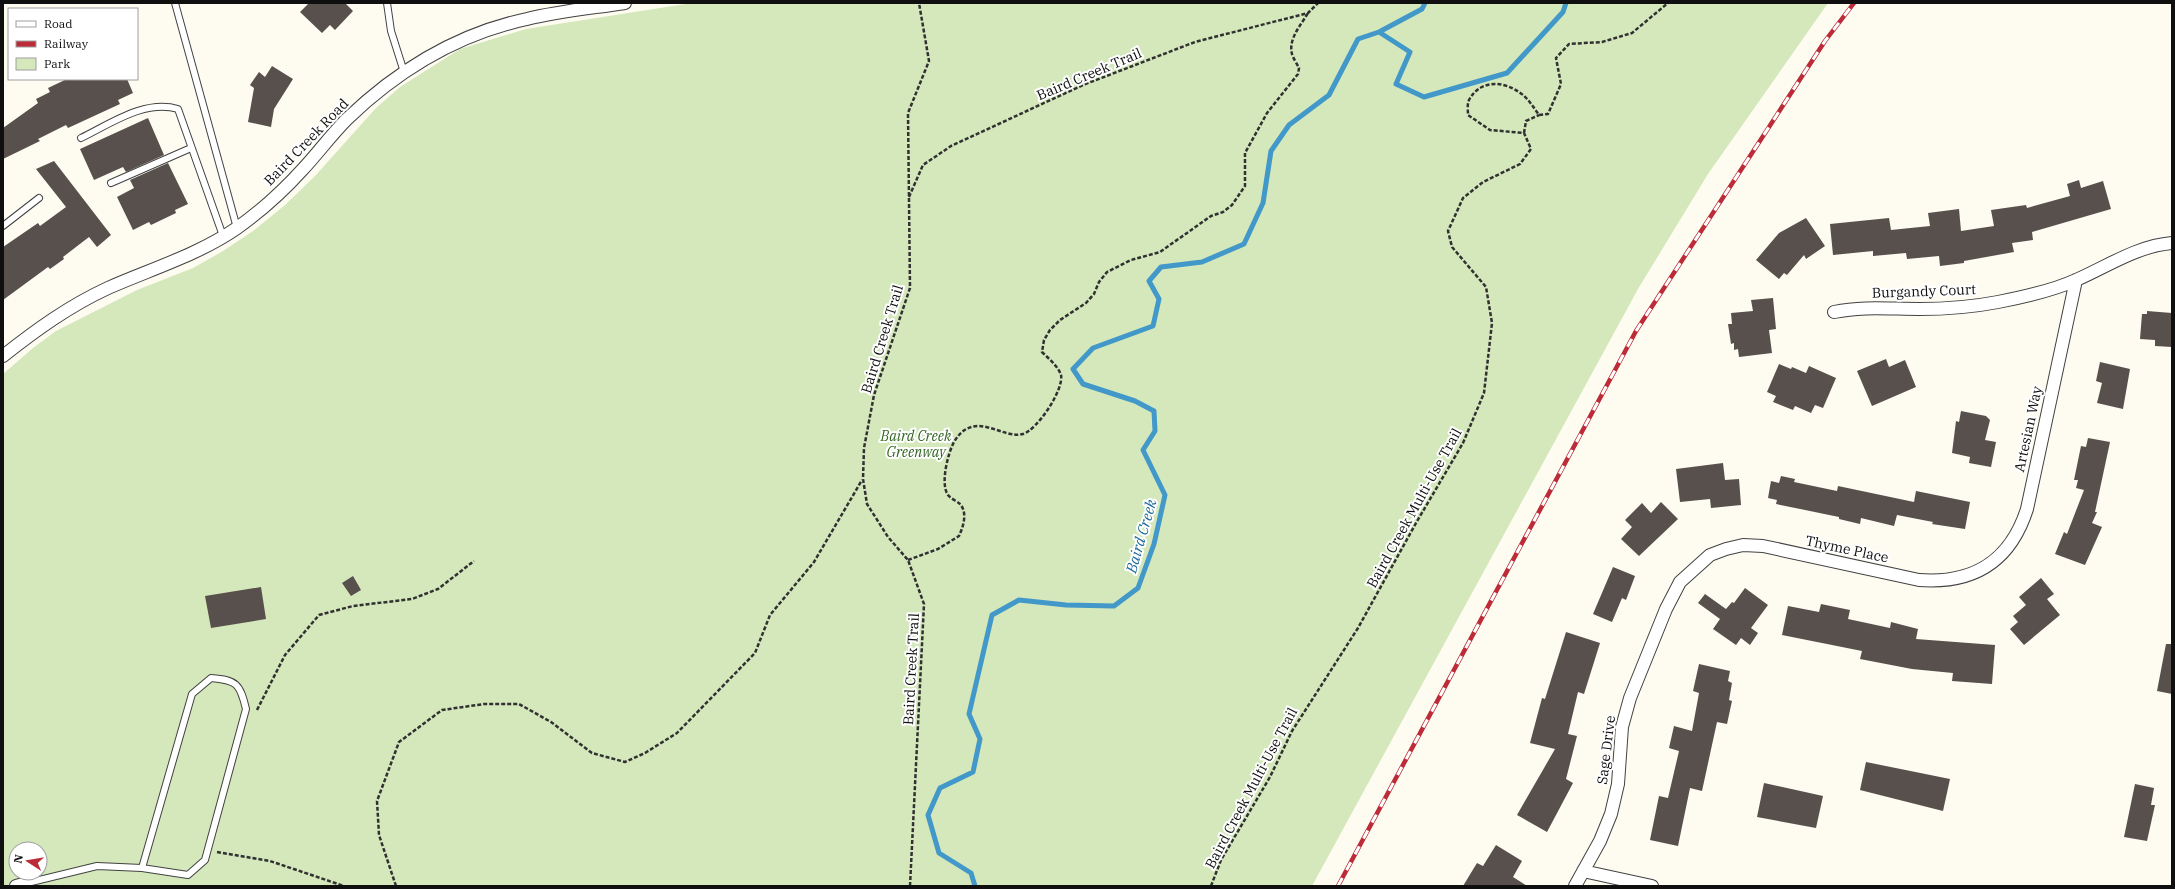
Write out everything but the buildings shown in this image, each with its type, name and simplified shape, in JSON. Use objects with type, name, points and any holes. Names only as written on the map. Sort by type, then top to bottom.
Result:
[{"type":"street","name":"Baird Creek Road","points":[[3,356],[37,329],[68,309],[107,288],[174,261],[237,228],[277,195],[303,170],[345,122],[371,96],[426,57],[464,38],[528,18],[625,3]]},
{"type":"street","name":"Burgandy Court","points":[[1834,312],[1872,307],[1919,309],[1976,306],[2038,293],[2076,280],[2142,248],[2172,243]]},
{"type":"street","name":"Artesian Way","points":[[1982,570],[1999,557],[2012,542],[2025,515],[2076,280]]},
{"type":"street","name":"Thyme Place","points":[[1705,558],[1726,549],[1743,545],[1763,546],[1919,580],[1937,582],[1954,580],[1982,570]]},
{"type":"street","name":"Sage Drive","points":[[1575,886],[1611,814],[1618,784],[1622,727],[1630,698],[1666,609],[1680,582],[1705,558]]},
{"type":"street","points":[[1583,870],[1652,886]]},
{"type":"lane","points":[[175,3],[237,228]]},
{"type":"lane","points":[[387,3],[391,31],[404,72]]},
{"type":"lane","points":[[81,138],[144,108],[169,107],[178,109],[223,236]]},
{"type":"lane","points":[[111,183],[191,148]]},
{"type":"lane","points":[[3,226],[39,198]]},
{"type":"lane","points":[[19,885],[97,866],[142,868],[188,875],[205,860],[246,709],[241,690],[228,679],[211,678],[192,694],[142,868]]},
{"type":"path","points":[[908,199],[908,113],[929,61],[919,3]]},
{"type":"path","points":[[908,560],[938,549],[959,536],[963,528],[964,515],[962,506],[948,495],[945,485],[945,471],[953,444],[960,433],[971,428],[984,427],[1022,435],[1034,428],[1042,419],[1060,387],[1061,376],[1057,367],[1042,352],[1044,340],[1050,330],[1060,320],[1086,303],[1107,272],[1131,260],[1160,252],[1210,216],[1227,208],[1239,196],[1245,186],[1245,153],[1268,113],[1298,74],[1299,68],[1292,54],[1292,43],[1296,32],[1308,13],[1318,3]]},
{"type":"path","points":[[1539,115],[1524,96],[1508,86],[1491,83],[1480,88],[1469,101],[1468,115],[1490,130],[1524,133],[1526,121],[1539,115],[1548,114],[1555,103],[1561,84],[1556,58],[1569,44],[1602,42],[1632,33],[1668,3]]},
{"type":"path","name":"Baird Creek Trail","points":[[910,886],[924,604],[908,560],[888,537],[867,504],[863,479],[864,448],[874,395],[910,288],[908,199],[923,165],[951,146],[1083,85],[1195,42],[1308,13]]},
{"type":"path","name":"Baird Creek Multi-Use Trail","points":[[1211,886],[1222,860],[1266,784],[1292,730],[1358,628],[1416,523],[1463,444],[1484,394],[1492,323],[1486,287],[1452,247],[1448,231],[1463,198],[1483,182],[1520,164],[1531,149],[1524,133]]},
{"type":"path","points":[[396,886],[379,835],[377,801],[399,742],[442,710],[484,704],[519,704],[551,722],[592,753],[625,762],[645,753],[677,733],[755,653],[770,615],[814,562],[863,479]]},
{"type":"path","points":[[246,709],[257,711],[285,655],[319,615],[353,606],[412,599],[438,589],[474,561]]},
{"type":"path","points":[[207,850],[270,861],[344,886]]},
{"type":"green space","name":"Baird Creek Greenway","points":[[692,3],[1828,3],[1708,174],[1638,289],[1312,886],[3,886],[3,374],[33,348],[56,331],[137,290],[193,268],[223,251],[253,231],[285,205],[315,176],[376,108],[400,87],[460,49],[526,29]]},
{"type":"waterway","name":"Baird Creek","points":[[1379,32],[1422,9],[1425,3]]},
{"type":"waterway","name":"Baird Creek","points":[[975,886],[971,873],[939,853],[928,815],[940,788],[973,772],[980,739],[969,714],[992,615],[1019,600],[1066,605],[1114,606],[1138,588],[1154,544],[1165,495],[1143,450],[1155,431],[1154,411],[1135,401],[1083,384],[1073,369],[1093,348],[1153,326],[1159,299],[1149,281],[1161,267],[1202,262],[1244,244],[1263,203],[1271,151],[1289,125],[1329,95],[1358,39],[1379,32],[1410,52],[1396,84],[1424,97],[1507,73],[1563,12],[1566,3]]},
{"type":"railway","points":[[1338,886],[1636,331],[1825,41],[1854,3]]}]
